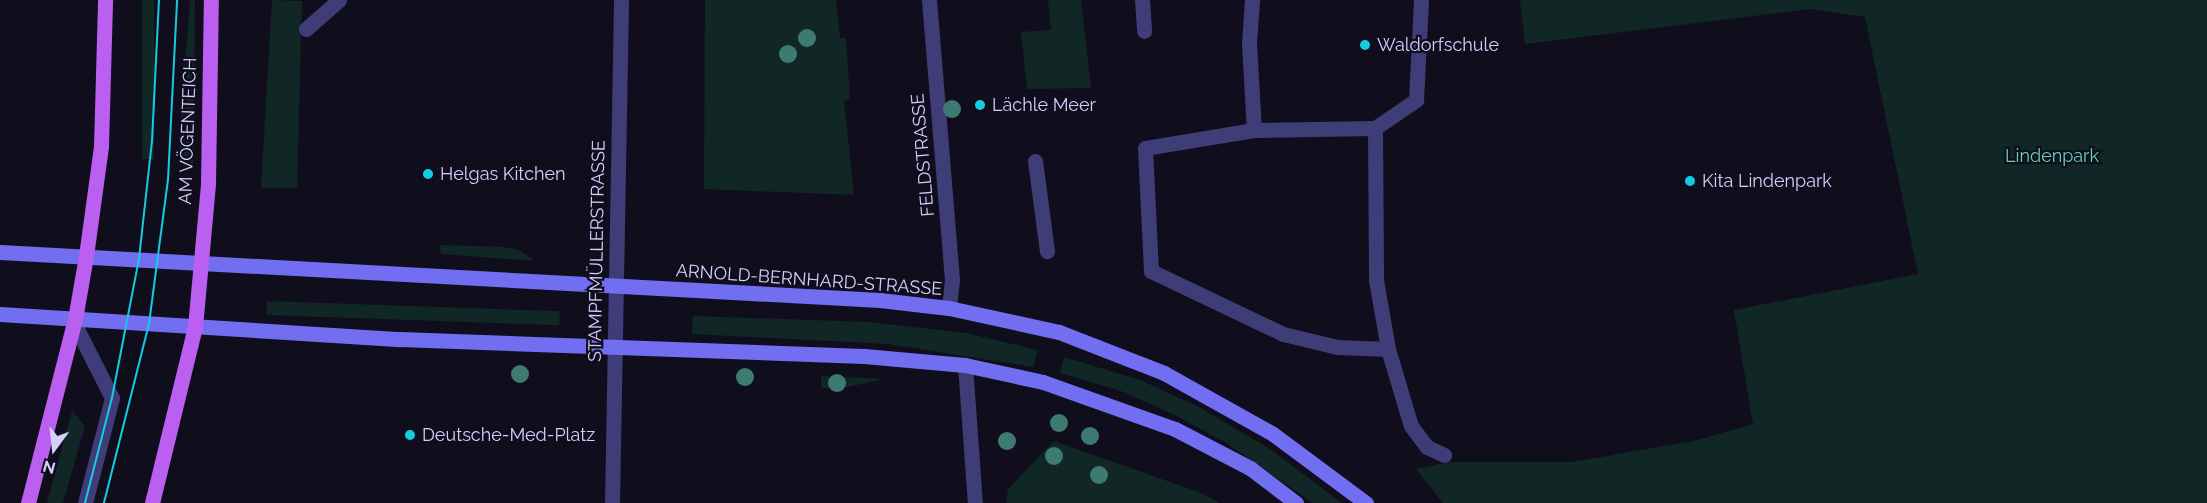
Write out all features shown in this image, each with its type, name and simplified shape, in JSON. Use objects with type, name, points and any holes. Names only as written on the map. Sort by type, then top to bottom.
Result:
[{"type":"main road","points":[[28,503],[75,321],[86,256],[101,146],[105,0]]},
{"type":"main road","name":"AM VÖGENTEICH","points":[[152,503],[195,327],[202,263],[212,0]]},
{"type":"main road","points":[[0,252],[202,263]]},
{"type":"main road","name":"ARNOLD-BERNHARD-STRASSE","points":[[202,263],[617,289],[880,300],[949,308],[1059,332],[1164,373],[1273,434],[1366,503]]},
{"type":"main road","points":[[0,314],[75,321],[400,339],[864,356],[965,365],[1043,382],[1175,429],[1250,468],[1296,503]]},
{"type":"street","points":[[306,29],[339,0]]},
{"type":"street","name":"STAMPFMÜLLERSTRASSE","points":[[612,503],[621,0]]},
{"type":"street","name":"FELDSTRASSE","points":[[929,0],[952,279],[949,308]]},
{"type":"street","points":[[1142,0],[1144,31]]},
{"type":"street","points":[[1252,0],[1249,44],[1254,130]]},
{"type":"street","points":[[1388,349],[1337,347],[1283,334],[1151,271],[1145,148],[1254,130],[1375,128],[1416,100],[1421,0]]},
{"type":"street","points":[[1375,128],[1376,280],[1388,349],[1411,426],[1427,447],[1444,456]]},
{"type":"street","points":[[1035,161],[1047,251]]},
{"type":"street","points":[[75,321],[112,398],[85,503]]},
{"type":"street","points":[[965,365],[975,503]]},
{"type":"green space","points":[[142,0],[154,0],[154,159],[142,159]]},
{"type":"green space","points":[[190,0],[195,0],[193,165],[178,163]]},
{"type":"green space","points":[[272,0],[302,1],[297,188],[261,188]]},
{"type":"green space","points":[[705,0],[836,0],[840,38],[846,38],[850,99],[844,100],[854,195],[704,189]]},
{"type":"green space","points":[[1048,0],[1081,0],[1091,88],[1027,89],[1021,32],[1051,30]]},
{"type":"green space","name":"Lindenpark","points":[[1520,0],[2207,0],[2207,503],[1443,503],[1416,469],[1449,462],[1572,462],[1694,441],[1753,424],[1734,310],[1918,274],[1865,17],[1811,9],[1525,44]]},
{"type":"green space","points":[[439,245],[504,247],[519,250],[535,261],[441,254]]},
{"type":"green space","points":[[267,301],[560,311],[559,325],[267,315]]},
{"type":"green space","points":[[693,316],[868,322],[966,333],[1038,350],[1033,367],[888,344],[692,334]]},
{"type":"green space","points":[[1064,357],[1140,380],[1199,407],[1270,449],[1342,503],[1313,503],[1228,444],[1177,416],[1124,392],[1060,373]]},
{"type":"green space","points":[[821,376],[884,379],[839,389],[821,388]]},
{"type":"green space","points":[[72,411],[85,426],[63,503],[47,503]]},
{"type":"green space","points":[[1054,441],[1201,493],[1219,503],[1006,503],[1008,489]]},
{"type":"tram line","points":[[85,503],[112,398],[139,259],[152,142],[159,0]]},
{"type":"tram line","points":[[104,503],[149,324],[168,180],[177,0]]},
{"type":"place","name":"Waldorfschule","points":[[1365,45]]},
{"type":"place","name":"Lächle Meer","points":[[980,105]]},
{"type":"place","name":"Helgas Kitchen","points":[[428,174]]},
{"type":"place","name":"Kita Lindenpark","points":[[1690,181]]},
{"type":"place","name":"Deutsche-Med-Platz","points":[[410,435]]}]
